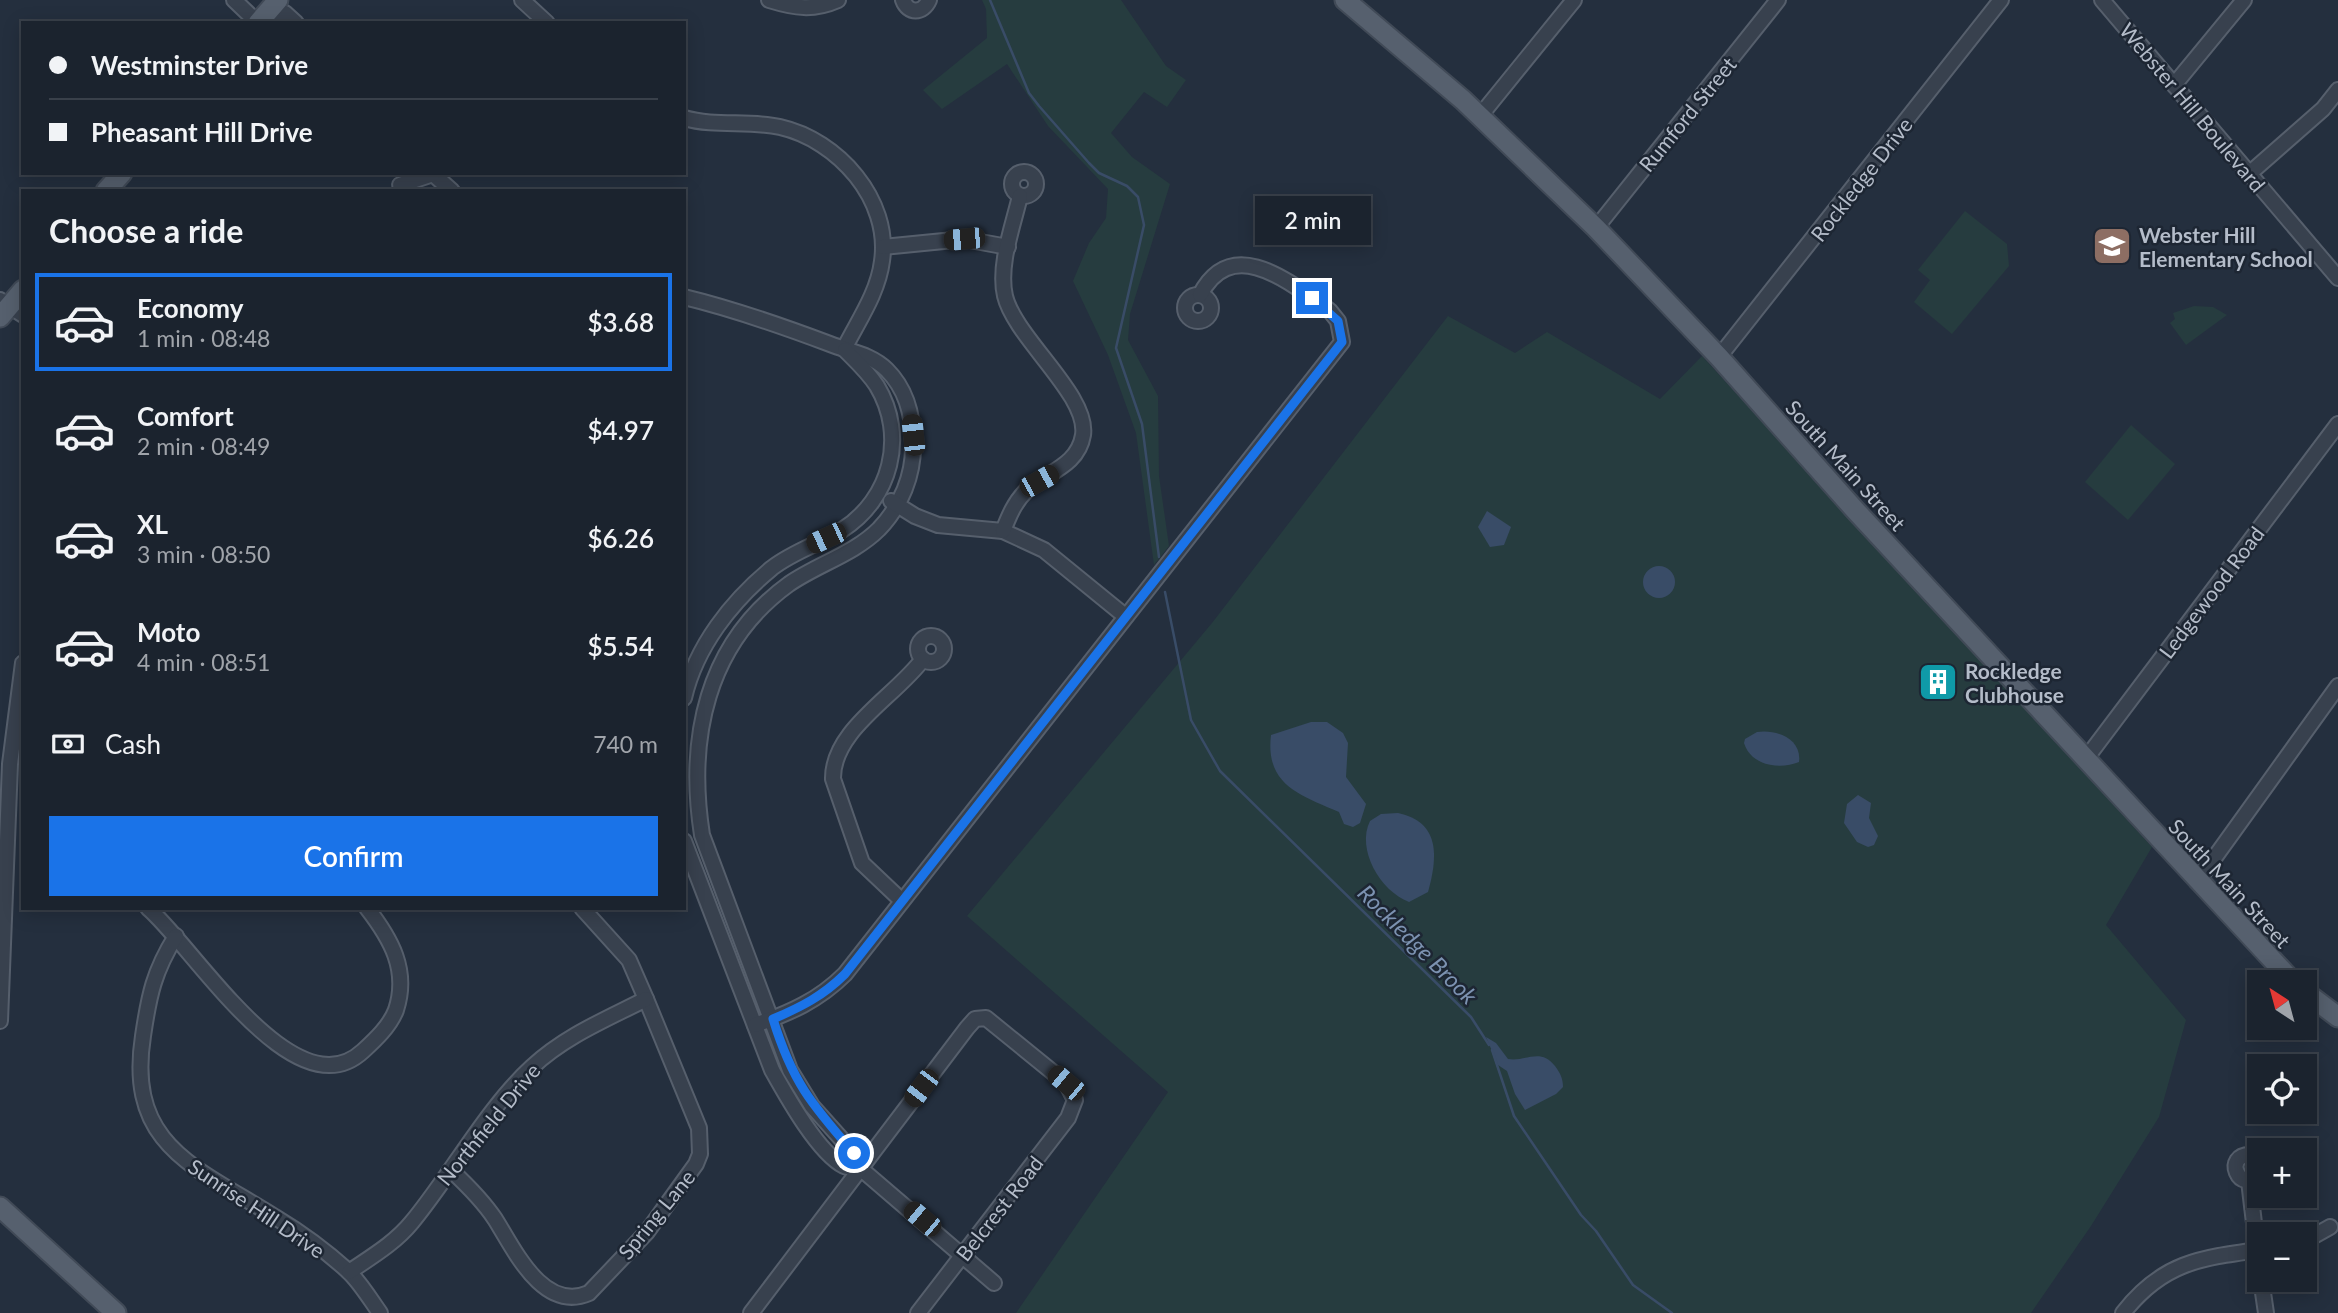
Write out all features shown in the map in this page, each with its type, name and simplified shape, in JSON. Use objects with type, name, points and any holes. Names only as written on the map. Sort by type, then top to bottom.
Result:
[{"type":"main road","name":"South Main Street","points":[[1345,0],[1480,116],[1596,228],[1718,356],[2085,760],[2281,970]]},
{"type":"main road","points":[[108,189],[120,175]]},
{"type":"main road","points":[[8,310],[21,292]]},
{"type":"main road","points":[[2317,1001],[2338,1017]]},
{"type":"main road","points":[[0,1207],[116,1313]]},
{"type":"street","points":[[234,0],[270,15],[285,13],[294,21]]},
{"type":"street","points":[[522,0],[545,21]]},
{"type":"street","points":[[769,0],[792,7],[818,8],[838,0]]},
{"type":"street","points":[[903,0],[908,8],[916,11],[923,8],[929,0]]},
{"type":"street","points":[[1480,116],[1574,0]]},
{"type":"street","name":"Rumford Street","points":[[1596,228],[1778,0]]},
{"type":"street","name":"Rockledge Drive","points":[[1718,356],[2001,0]]},
{"type":"street","name":"Webster Hill Boulevard","points":[[2102,0],[2338,278]]},
{"type":"street","points":[[2174,85],[2244,0]]},
{"type":"street","points":[[2249,174],[2323,109],[2338,90]]},
{"type":"street","points":[[686,118],[704,123],[779,127],[828,149],[849,168],[865,188],[876,212],[883,247],[877,281],[844,349]]},
{"type":"street","points":[[399,183],[428,175]]},
{"type":"street","points":[[433,175],[450,189]]},
{"type":"street","points":[[1003,531],[1014,505],[1025,492],[1062,467],[1075,453],[1083,427],[1074,402],[1009,308],[1004,284],[1008,247],[1020,196]]},
{"type":"street","points":[[883,247],[964,239],[1008,247]]},
{"type":"street","points":[[755,1025],[827,992],[845,974],[1342,342],[1338,321],[1330,311],[1264,267],[1243,266],[1226,270],[1206,284],[1200,295]]},
{"type":"street","points":[[686,297],[735,309],[879,362],[896,380],[908,401],[913,456],[907,485],[897,506],[869,538],[814,568],[773,597],[747,625],[724,659],[710,687],[697,747],[697,807],[702,835],[790,1070],[812,1106],[854,1153],[860,1168],[964,1253],[994,1283]]},
{"type":"street","points":[[686,692],[709,639],[742,596],[774,567],[855,520],[880,493],[892,445],[888,411],[871,378],[844,349]]},
{"type":"street","name":"Ledgewood Road","points":[[2085,760],[2338,424]]},
{"type":"street","points":[[880,493],[897,506],[938,525],[1003,531],[1044,550],[1125,616]]},
{"type":"street","points":[[901,900],[862,863],[837,791],[833,769],[839,748],[850,734],[923,659]]},
{"type":"street","points":[[0,1021],[1,975],[14,864],[5,763],[21,674]]},
{"type":"street","points":[[2197,882],[2338,686]]},
{"type":"street","points":[[686,839],[702,835]]},
{"type":"street","points":[[686,844],[772,1070],[791,1105],[813,1135],[845,1166],[860,1168]]},
{"type":"street","points":[[150,910],[176,936],[237,1009],[275,1043],[313,1064],[337,1064],[358,1056],[394,1016],[401,994],[401,972],[396,953],[368,910]]},
{"type":"street","name":"Spring Lane","points":[[452,1171],[477,1194],[495,1219],[537,1290],[550,1300],[567,1304],[581,1300],[647,1232],[696,1164],[700,1154],[699,1128],[629,960],[584,910]]},
{"type":"street","name":"Sunrise Hill Drive","points":[[176,936],[158,965],[140,1054],[140,1091],[148,1114],[160,1135],[188,1164],[275,1217],[349,1272],[380,1313]]},
{"type":"street","name":"Northfield Drive","points":[[349,1272],[383,1250],[411,1223],[506,1096],[531,1068],[560,1044],[646,999]]},
{"type":"street","name":"Belcrest Road","points":[[860,1168],[975,1019],[986,1018],[996,1024],[1066,1083],[1075,1100],[1068,1118],[918,1313]]},
{"type":"street","points":[[2247,1155],[2237,1160],[2235,1172],[2240,1179],[2247,1178]]},
{"type":"street","points":[[751,1313],[860,1168]]},
{"type":"street","points":[[2317,1234],[2330,1227]]},
{"type":"street","points":[[2123,1313],[2137,1295],[2170,1269],[2192,1261],[2247,1256]]},
{"type":"street","points":[[2263,1292],[2266,1313]]},
{"type":"green space","points":[[982,0],[1121,0],[1166,66],[1186,80],[1167,107],[1144,92],[1111,133],[1132,157],[1170,184],[1130,314],[1128,340],[1158,396],[1159,476],[1169,546],[1154,565],[1136,433],[1108,355],[1073,281],[1089,243],[1106,218],[1108,189],[1048,126],[1007,64],[942,109],[923,90],[987,38],[986,9]]},
{"type":"green space","points":[[1965,211],[2007,244],[2009,266],[1952,334],[1914,302],[1930,280],[1918,270]]},
{"type":"green space","points":[[2194,306],[2213,307],[2227,315],[2186,345],[2170,323],[2175,319],[2173,313]]},
{"type":"green space","points":[[1448,316],[1515,353],[1547,332],[1660,399],[1702,356],[2152,847],[2106,925],[2186,1020],[2159,1117],[2091,1226],[2031,1313],[1016,1313],[1168,1092],[967,916],[1212,623]]},
{"type":"green space","points":[[2131,425],[2175,464],[2128,520],[2085,482]]},
{"type":"water","points":[[1487,511],[1511,527],[1504,545],[1490,547],[1478,527]]},
{"type":"water","points":[[1659,566],[1670,571],[1675,582],[1670,593],[1659,598],[1648,593],[1643,582],[1648,571]]},
{"type":"water","points":[[1311,722],[1327,722],[1343,733],[1348,743],[1346,777],[1366,804],[1360,823],[1353,827],[1344,824],[1339,812],[1288,786],[1274,766],[1271,735]]},
{"type":"water","points":[[1757,732],[1772,732],[1787,737],[1797,747],[1799,762],[1775,766],[1753,757],[1744,743],[1745,739]]},
{"type":"water","points":[[1858,795],[1871,803],[1869,818],[1878,836],[1874,845],[1868,847],[1857,842],[1844,823],[1847,804]]},
{"type":"water","points":[[1398,813],[1422,824],[1429,832],[1434,854],[1428,892],[1409,902],[1398,897],[1380,879],[1373,868],[1366,844],[1370,821],[1381,814]]},
{"type":"water","points":[[1486,1037],[1496,1043],[1508,1059],[1538,1056],[1549,1060],[1560,1073],[1563,1087],[1556,1094],[1525,1110],[1515,1094],[1507,1071],[1498,1065]]},
{"type":"waterway","name":"Rockledge Brook","points":[[990,0],[1029,93],[1099,173],[1127,186],[1138,197],[1144,225],[1116,348],[1142,424],[1159,557]]},
{"type":"waterway","name":"Rockledge Brook","points":[[1165,592],[1191,720],[1220,771],[1471,1017],[1489,1045]]},
{"type":"waterway","name":"Rockledge Brook","points":[[1492,1050],[1514,1116],[1581,1215],[1596,1231],[1633,1285],[1672,1313]]},
{"type":"place","name":"Webster Hill Elementary School","points":[[2112,246]]},
{"type":"place","name":"Rockledge Clubhouse","points":[[1938,682]]},
{"type":"route","points":[[854,1153],[812,1106],[790,1070],[773,1019],[827,992],[845,974],[1342,342],[1338,321],[1330,311],[1312,298]]}]
